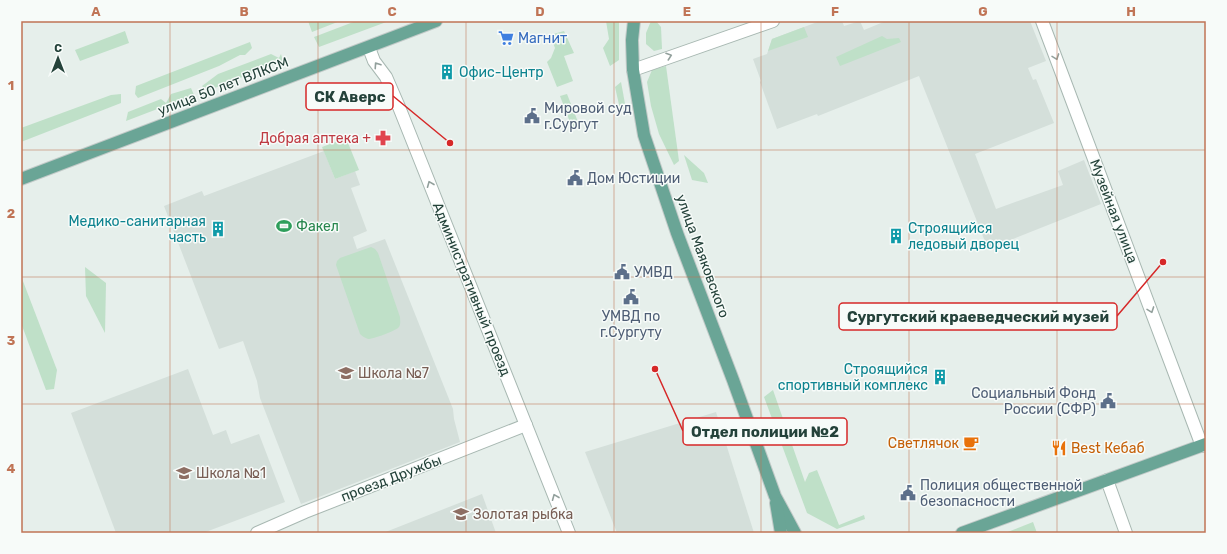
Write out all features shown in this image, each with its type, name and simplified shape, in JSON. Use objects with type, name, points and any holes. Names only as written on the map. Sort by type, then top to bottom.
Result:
[{"type":"main road","name":"улица 50 лет ВЛКСМ","points":[[21,179],[436,21]]},
{"type":"main road","name":"улица Маяковского","points":[[633,23],[633,70],[644,136],[677,233],[775,496],[795,533]]},
{"type":"main road","points":[[962,533],[1204,445]]},
{"type":"main road","name":"улица Маяковского","points":[[775,496],[781,533]]},
{"type":"street","points":[[633,70],[773,21]]},
{"type":"street","name":"Музейная улица","points":[[1042,21],[1204,445]]},
{"type":"street","name":"Административный проезд","points":[[368,48],[374,61],[386,77],[399,107],[569,533]]},
{"type":"street","name":"проезд Дружбы","points":[[257,533],[305,512],[526,426]]},
{"type":"street","points":[[1107,480],[1126,533]]},
{"type":"shaded area","points":[[820,21],[842,21],[844,26],[860,21],[864,30],[886,21],[1030,21],[1046,61],[1028,68],[1033,80],[1036,79],[1054,123],[975,154],[996,209],[1063,185],[1058,171],[1084,160],[1101,204],[988,249],[919,76],[818,116],[817,114],[777,129],[753,59],[767,54],[772,39]]},
{"type":"shaded area","points":[[324,151],[335,179],[355,171],[360,185],[351,188],[367,231],[353,237],[357,249],[385,239],[453,409],[460,442],[301,504],[260,398],[257,381],[243,341],[219,349],[164,206],[202,191],[204,196]]},
{"type":"shaded area","name":"Школа №1","points":[[188,369],[213,435],[226,430],[231,444],[259,434],[285,502],[203,533],[116,533],[71,413]]},
{"type":"shaded area","points":[[716,412],[754,533],[617,533],[585,452]]},
{"type":"shaded area","name":"Золотая рыбка","points":[[482,494],[496,533],[383,533]]},
{"type":"green space","points":[[308,21],[340,21],[312,32]]},
{"type":"green space","points":[[356,21],[389,21],[319,47],[314,37]]},
{"type":"green space","points":[[606,21],[619,21],[619,60],[610,66],[603,48],[609,39]]},
{"type":"green space","points":[[651,21],[656,21],[661,27],[662,49],[654,51],[646,44],[646,33]]},
{"type":"green space","points":[[804,27],[808,37],[768,51],[772,39]]},
{"type":"green space","points":[[125,31],[129,43],[80,61],[75,50]]},
{"type":"green space","points":[[564,31],[574,53],[564,56],[573,81],[557,87],[547,62],[551,58],[555,48],[550,35]]},
{"type":"green space","points":[[882,36],[887,39],[899,38],[901,42],[840,66],[836,57]]},
{"type":"green space","points":[[250,42],[252,48],[245,55],[240,55],[219,66],[138,98],[135,94],[136,86]]},
{"type":"green space","points":[[271,54],[279,58],[281,54],[283,61],[207,91],[202,86],[218,74]]},
{"type":"green space","points":[[666,66],[679,161],[674,165],[659,134],[651,106],[647,82],[652,70]]},
{"type":"green space","points":[[621,82],[626,109],[620,109],[615,87]]},
{"type":"green space","points":[[191,88],[194,95],[126,121],[128,112],[161,99],[166,103],[171,94]]},
{"type":"green space","points":[[121,94],[121,103],[21,142],[21,128],[111,95]]},
{"type":"green space","points":[[567,94],[580,127],[573,130],[560,96]]},
{"type":"green space","points":[[346,138],[359,170],[335,179],[322,147]]},
{"type":"green space","points":[[684,155],[704,173],[708,183],[692,180]]},
{"type":"green space","points":[[371,247],[378,253],[400,317],[400,325],[394,331],[368,339],[360,334],[336,265],[340,258]]},
{"type":"green space","points":[[85,267],[106,283],[105,333],[86,296]]},
{"type":"green space","points":[[21,276],[57,370],[54,389],[46,390],[21,323]]},
{"type":"green space","points":[[773,390],[805,482],[809,473],[817,470],[839,525],[864,515],[865,519],[837,529],[807,513],[764,397]]},
{"type":"green space","points":[[1033,522],[1037,533],[1005,533]]},
{"type":"place","name":"Магнит","points":[[506,38]]},
{"type":"place","name":"Офис-Центр","points":[[447,72]]},
{"type":"place","name":"Мировой суд г.Сургут","points":[[532,116]]},
{"type":"place","name":"Добрая аптека +","points":[[383,138]]},
{"type":"place","name":"СК Аверс","points":[[450,143]]},
{"type":"place","name":"Дом Юстиции","points":[[575,178]]},
{"type":"place","name":"Факел","points":[[284,226]]},
{"type":"place","name":"Медико-санитарная часть","points":[[218,229]]},
{"type":"place","name":"Строящийся ледовый дворец","points":[[896,236]]},
{"type":"place","name":"Сургутский краеведческий музей","points":[[1163,262]]},
{"type":"place","name":"УМВД","points":[[622,272]]},
{"type":"place","name":"УМВД по г.Сургуту","points":[[631,297]]},
{"type":"place","name":"Отдел полиции №2","points":[[655,369]]},
{"type":"place","name":"Школа №7","points":[[346,373]]},
{"type":"place","name":"Строящийся спортивный комплекс","points":[[940,377]]},
{"type":"place","name":"Социальный Фонд России (СФР)","points":[[1108,401]]},
{"type":"place","name":"Светлячок","points":[[971,443]]},
{"type":"place","name":"Best Кебаб","points":[[1059,448]]},
{"type":"place","name":"Школа №1","points":[[184,473]]},
{"type":"place","name":"Полиция общественной безопасности","points":[[908,493]]},
{"type":"place","name":"Золотая рыбка","points":[[461,514]]}]
